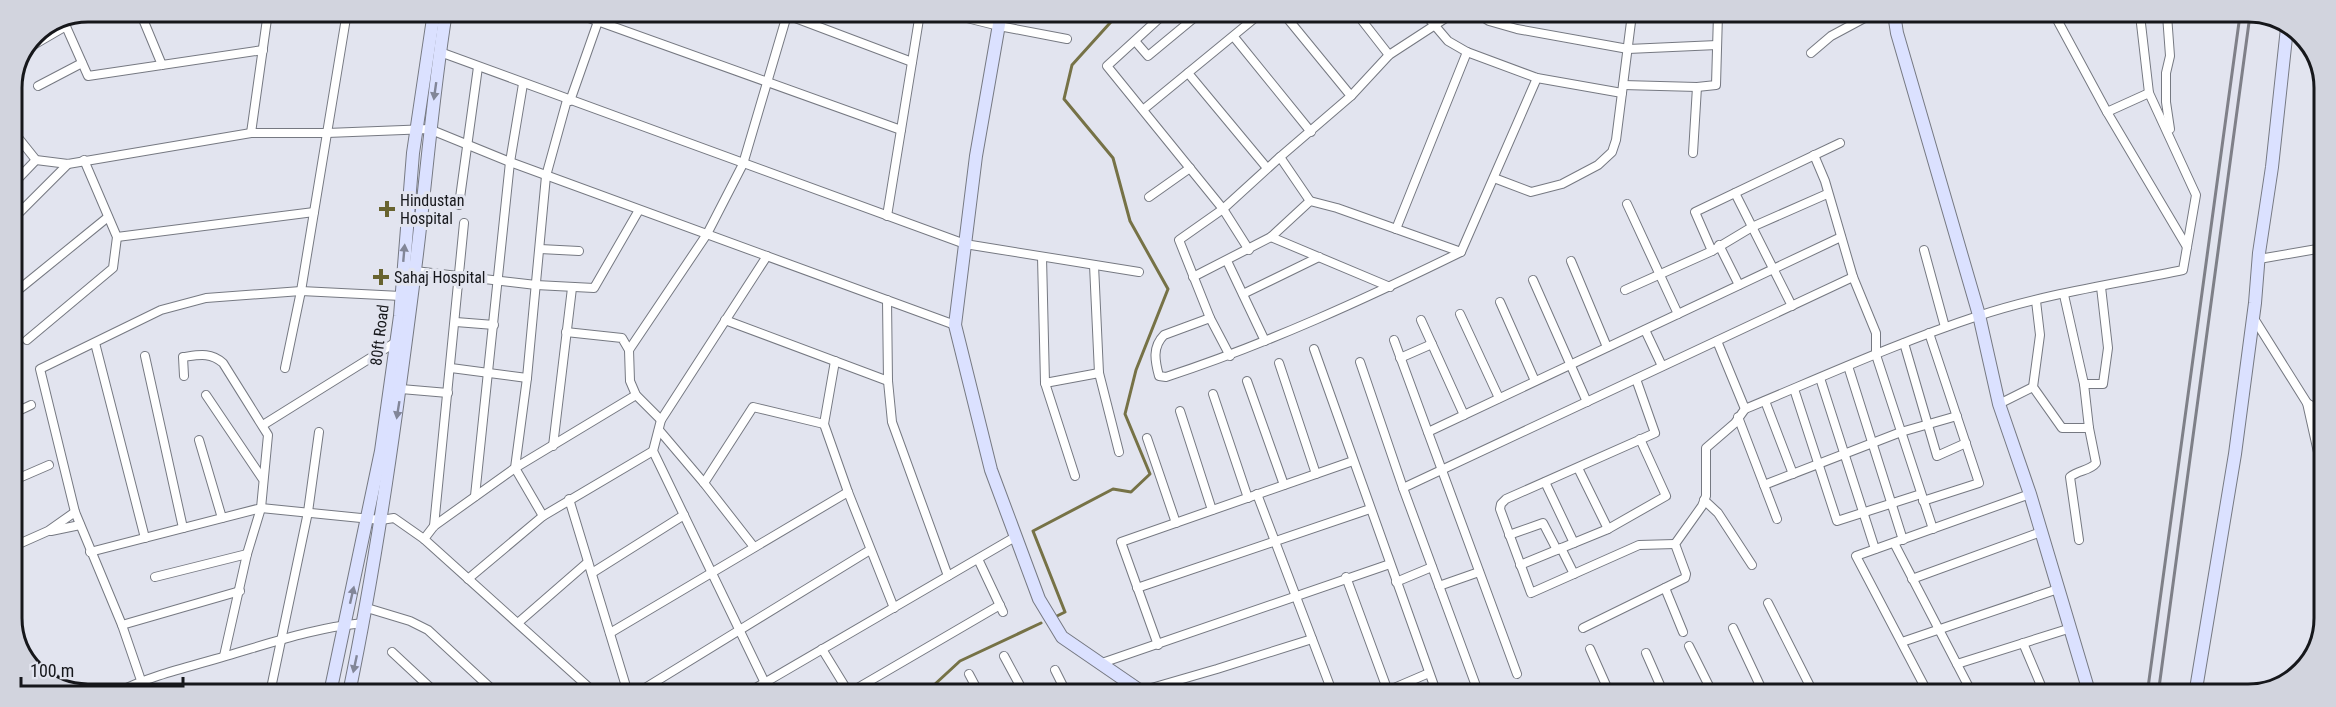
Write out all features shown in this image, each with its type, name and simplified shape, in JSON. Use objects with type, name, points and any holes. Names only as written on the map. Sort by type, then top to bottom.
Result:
[{"type":"main road","name":"80ft Road","points":[[332,684],[381,451],[423,128],[433,22]]},
{"type":"main road","points":[[351,684],[367,608],[401,389],[406,329],[415,271],[423,128],[444,22]]},
{"type":"main road","points":[[1000,22],[976,156],[955,325],[991,470],[1039,599],[1062,637],[1130,684]]},
{"type":"main road","points":[[1896,22],[1979,315],[2000,404],[2030,494],[2087,684]]},
{"type":"main road","points":[[2196,684],[2235,454],[2272,167],[2286,36]]},
{"type":"street","points":[[144,22],[162,65]]},
{"type":"street","points":[[252,133],[267,22]]},
{"type":"street","points":[[285,368],[301,291],[345,22]]},
{"type":"street","points":[[543,516],[515,468],[527,378],[546,176],[568,100],[597,22]]},
{"type":"street","points":[[612,22],[767,82],[902,130]]},
{"type":"street","points":[[629,350],[707,234],[743,164],[782,22]]},
{"type":"street","points":[[805,22],[912,63]]},
{"type":"street","points":[[887,216],[919,22]]},
{"type":"street","points":[[983,22],[1067,39]]},
{"type":"street","points":[[1155,22],[1107,66],[1223,209],[1249,249]]},
{"type":"street","points":[[1135,41],[1148,56],[1189,22]]},
{"type":"street","points":[[1144,109],[1252,22]]},
{"type":"street","points":[[1290,22],[1351,96]]},
{"type":"street","points":[[1363,22],[1389,55]]},
{"type":"street","points":[[1431,22],[1448,41],[1467,52],[1537,78],[1622,89],[1716,85],[1718,22]]},
{"type":"street","points":[[1230,356],[1210,318],[1179,240],[1223,209],[1267,168],[1311,132],[1351,96],[1389,55],[1442,22]]},
{"type":"street","points":[[1492,22],[1517,29],[1628,49],[1717,45]]},
{"type":"street","points":[[1494,178],[1531,192],[1562,184],[1598,165],[1612,152],[1616,140],[1631,22]]},
{"type":"street","points":[[1811,53],[1831,36],[1857,22]]},
{"type":"street","points":[[2058,22],[2107,111],[2187,247]]},
{"type":"street","points":[[1675,544],[1704,500],[1706,448],[1745,409],[1929,333],[1979,315],[2183,270],[2196,195],[2149,93],[2141,22]]},
{"type":"street","points":[[2168,22],[2170,56],[2166,73],[2166,102],[2171,138]]},
{"type":"street","points":[[66,27],[88,76],[263,50]]},
{"type":"street","points":[[1234,37],[1311,132]]},
{"type":"street","points":[[440,52],[478,68],[965,244],[1139,272]]},
{"type":"street","points":[[1396,229],[1467,52]]},
{"type":"street","points":[[38,87],[82,63]]},
{"type":"street","points":[[459,205],[478,68]]},
{"type":"street","points":[[1188,73],[1267,168]]},
{"type":"street","points":[[1210,318],[1164,335],[1159,340],[1154,358],[1159,376],[1166,377],[1230,356],[1390,287],[1461,252],[1537,78]]},
{"type":"street","points":[[475,496],[510,162],[523,84]]},
{"type":"street","points":[[1693,153],[1697,87]]},
{"type":"street","points":[[2107,111],[2149,93]]},
{"type":"street","points":[[22,143],[36,160],[68,164],[252,133],[327,133],[423,128],[546,176],[955,325]]},
{"type":"street","points":[[1739,285],[1695,212],[1840,143]]},
{"type":"street","points":[[1814,155],[1825,181],[1853,277],[1876,333],[1876,355],[1933,529]]},
{"type":"street","points":[[1280,157],[1310,201],[1337,208],[1461,252]]},
{"type":"street","points":[[22,174],[36,160]]},
{"type":"street","points":[[27,340],[113,268],[117,237],[84,160]]},
{"type":"street","points":[[22,209],[68,164]]},
{"type":"street","points":[[1149,197],[1190,168]]},
{"type":"street","points":[[1736,193],[1792,306]]},
{"type":"street","points":[[1625,290],[1715,248],[1752,227],[1827,194]]},
{"type":"street","points":[[1193,277],[1271,237],[1310,201]]},
{"type":"street","points":[[1627,204],[1678,314]]},
{"type":"street","points":[[415,271],[536,285],[594,288],[639,210]]},
{"type":"street","points":[[117,237],[314,212]]},
{"type":"street","points":[[22,287],[108,217]]},
{"type":"street","points":[[434,526],[464,223]]},
{"type":"street","points":[[1271,237],[1390,287]]},
{"type":"street","points":[[1428,432],[1840,237]]},
{"type":"street","points":[[540,249],[579,251]]},
{"type":"street","points":[[1924,250],[1945,327]]},
{"type":"street","points":[[2259,259],[2313,250]]},
{"type":"street","points":[[761,684],[740,630],[653,451],[661,420],[767,256]]},
{"type":"street","points":[[1042,257],[1045,383],[1075,476]]},
{"type":"street","points":[[1243,294],[1319,257]]},
{"type":"street","points":[[1227,261],[1265,340]]},
{"type":"street","points":[[1571,261],[1607,347]]},
{"type":"street","points":[[1094,265],[1099,373],[1119,452]]},
{"type":"street","points":[[1403,488],[1853,277]]},
{"type":"street","points":[[1533,280],[1587,402]]},
{"type":"street","points":[[2084,384],[2103,384],[2108,348],[2101,287]]},
{"type":"street","points":[[553,446],[572,288]]},
{"type":"street","points":[[142,684],[122,625],[75,512],[40,369],[161,310],[206,298],[301,291],[401,296]]},
{"type":"street","points":[[2064,295],[2084,384],[2096,463],[2094,467],[2076,472],[2070,477],[2079,540]]},
{"type":"street","points":[[887,300],[888,381],[892,422],[948,576]]},
{"type":"street","points":[[2036,301],[2040,335],[2033,387],[2062,428],[2089,428]]},
{"type":"street","points":[[1500,302],[1535,381]]},
{"type":"street","points":[[1460,314],[1499,398]]},
{"type":"street","points":[[2253,316],[2307,403],[2314,433]]},
{"type":"street","points":[[725,320],[888,381]]},
{"type":"street","points":[[1421,320],[1464,415]]},
{"type":"street","points":[[456,322],[494,325]]},
{"type":"street","points":[[1645,330],[1662,366]]},
{"type":"street","points":[[566,332],[622,338],[629,350],[630,381],[636,395],[661,420]]},
{"type":"street","points":[[1794,389],[1837,521],[1891,503],[1979,483],[1929,333]]},
{"type":"street","points":[[1394,340],[1517,675]]},
{"type":"street","points":[[1717,341],[1745,409]]},
{"type":"street","points":[[263,425],[396,342]]},
{"type":"street","points":[[95,343],[145,537]]},
{"type":"street","points":[[1400,358],[1432,344]]},
{"type":"street","points":[[1904,344],[1937,456],[1966,444]]},
{"type":"street","points":[[1314,349],[1433,684]]},
{"type":"street","points":[[184,376],[183,357],[209,354],[217,358],[223,363],[268,435],[262,478],[261,508],[247,554],[224,656]]},
{"type":"street","points":[[145,356],[183,528]]},
{"type":"street","points":[[835,361],[824,424],[870,550],[894,608]]},
{"type":"street","points":[[1360,362],[1403,488],[1475,684]]},
{"type":"street","points":[[1279,363],[1316,474]]},
{"type":"street","points":[[1848,366],[1903,540]]},
{"type":"street","points":[[451,368],[527,378]]},
{"type":"street","points":[[1045,383],[1099,373]]},
{"type":"street","points":[[1820,378],[1875,549]]},
{"type":"street","points":[[1636,379],[1655,433],[1506,499],[1500,509],[1531,593],[1640,545],[1675,544]]},
{"type":"street","points":[[1247,381],[1284,485]]},
{"type":"street","points":[[2000,404],[2033,387]]},
{"type":"street","points":[[401,389],[448,393]]},
{"type":"street","points":[[1213,394],[1253,496],[1275,542],[1329,684]]},
{"type":"street","points":[[206,395],[262,478]]},
{"type":"street","points":[[424,539],[434,526],[515,468],[636,395]]},
{"type":"street","points":[[1765,401],[1792,474]]},
{"type":"street","points":[[2307,403],[2314,407]]},
{"type":"street","points":[[23,409],[32,405]]},
{"type":"street","points":[[704,483],[753,407],[824,424]]},
{"type":"street","points":[[1180,411],[1212,510]]},
{"type":"street","points":[[1764,485],[1901,432],[1957,416]]},
{"type":"street","points":[[1738,417],[1777,519]]},
{"type":"street","points":[[659,430],[754,547]]},
{"type":"street","points":[[272,684],[308,512],[319,432]]},
{"type":"street","points":[[1147,438],[1176,523]]},
{"type":"street","points":[[199,440],[222,518]]},
{"type":"street","points":[[1520,565],[1608,530],[1666,496],[1640,440]]},
{"type":"street","points":[[468,579],[543,516],[653,451]]},
{"type":"street","points":[[1158,645],[1121,542],[1353,461]]},
{"type":"street","points":[[23,476],[49,465]]},
{"type":"street","points":[[1578,468],[1608,530]]},
{"type":"street","points":[[1545,482],[1574,543]]},
{"type":"street","points":[[610,633],[848,492]]},
{"type":"street","points":[[1923,684],[1856,556],[2030,494]]},
{"type":"street","points":[[569,499],[625,684]]},
{"type":"street","points":[[1704,500],[1727,525],[1752,565]]},
{"type":"street","points":[[90,552],[261,508],[381,520],[394,518],[424,539],[585,684]]},
{"type":"street","points":[[1137,588],[1370,509]]},
{"type":"street","points":[[23,542],[48,531],[75,512]]},
{"type":"street","points":[[591,573],[684,515]]},
{"type":"street","points":[[1509,535],[1544,523],[1574,574]]},
{"type":"street","points":[[48,531],[80,525]]},
{"type":"street","points":[[1912,579],[2041,531]]},
{"type":"street","points":[[767,684],[822,649],[1015,537]]},
{"type":"street","points":[[1894,543],[1967,684]]},
{"type":"street","points":[[1583,628],[1686,576],[1675,544]]},
{"type":"street","points":[[652,684],[870,550]]},
{"type":"street","points":[[155,577],[247,554]]},
{"type":"street","points":[[865,684],[1001,608],[978,559]]},
{"type":"street","points":[[519,622],[588,562]]},
{"type":"street","points":[[1099,664],[1390,564]]},
{"type":"street","points":[[1396,582],[1432,567]]},
{"type":"street","points":[[1439,586],[1479,572]]},
{"type":"street","points":[[1347,578],[1383,684]]},
{"type":"street","points":[[1665,588],[1683,632]]},
{"type":"street","points":[[1902,642],[2058,590]]},
{"type":"street","points":[[122,625],[240,591]]},
{"type":"street","points":[[1768,603],[1809,684]]},
{"type":"street","points":[[367,608],[410,621],[428,630],[486,684]]},
{"type":"street","points":[[133,684],[282,639],[345,624],[364,623]]},
{"type":"street","points":[[1733,628],[1759,684]]},
{"type":"street","points":[[1957,664],[2071,628]]},
{"type":"street","points":[[1169,684],[1312,639]]},
{"type":"street","points":[[2023,643],[2040,684]]},
{"type":"street","points":[[1689,646],[1708,684]]},
{"type":"street","points":[[822,649],[843,684]]},
{"type":"street","points":[[1590,650],[1605,684]]},
{"type":"street","points":[[392,652],[426,684]]},
{"type":"street","points":[[1646,653],[1660,684]]},
{"type":"street","points":[[1004,656],[1019,684]]},
{"type":"street","points":[[1055,670],[1062,684]]},
{"type":"street","points":[[1405,684],[1429,673]]},
{"type":"street","points":[[969,674],[974,684]]},
{"type":"waterway","points":[[1055,617],[1065,612],[1033,531],[1113,489],[1131,492],[1150,474],[1125,414],[1136,370],[1168,289],[1130,221],[1113,158],[1064,99],[1072,65],[1111,22]]},
{"type":"waterway","points":[[935,684],[960,661],[1041,623]]},
{"type":"railway","points":[[2149,684],[2239,22]]},
{"type":"railway","points":[[2159,684],[2249,22]]},
{"type":"place","name":"Hindustan Hospital","points":[[387,209]]},
{"type":"place","name":"Sahaj Hospital","points":[[381,277]]}]
